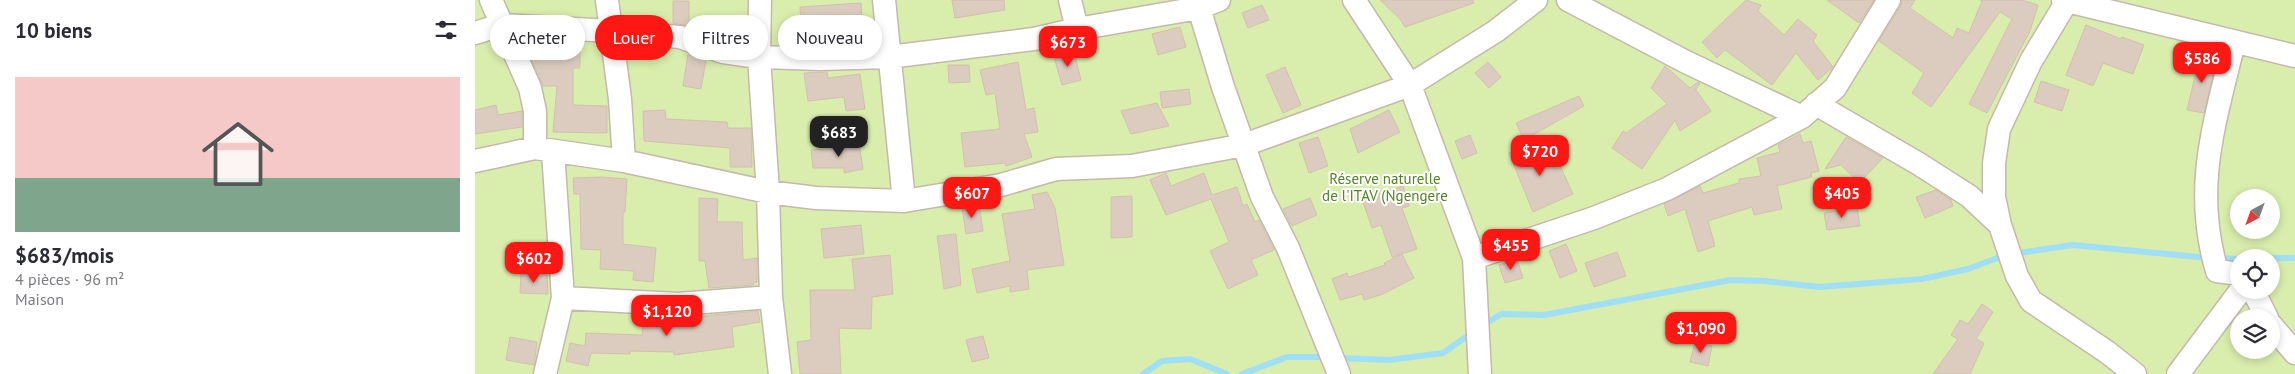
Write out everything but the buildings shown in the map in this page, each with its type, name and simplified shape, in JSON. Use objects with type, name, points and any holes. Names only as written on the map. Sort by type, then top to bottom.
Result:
[{"type":"street","points":[[491,0],[497,15]]},
{"type":"street","points":[[607,0],[609,15]]},
{"type":"street","points":[[760,15],[761,0]]},
{"type":"street","points":[[884,0],[904,201]]},
{"type":"street","points":[[1070,0],[1077,29]]},
{"type":"street","points":[[1354,0],[1410,85],[1474,258],[1480,374]]},
{"type":"street","points":[[475,161],[544,150],[624,162],[768,192],[816,198],[904,201],[1001,185],[1056,168],[1132,166],[1244,145],[1410,85],[1495,31],[1536,0]]},
{"type":"street","points":[[1567,0],[1686,62],[1809,110],[1919,164],[1969,196],[2000,225]]},
{"type":"street","points":[[1474,258],[1594,218],[1667,189],[1809,110],[1835,88],[1889,0]]},
{"type":"street","points":[[2135,374],[2107,352],[2031,301],[2017,276],[2000,225],[1994,197],[1994,163],[1999,129],[2031,61],[2065,1],[2096,4],[2235,42],[2295,56]]},
{"type":"street","points":[[768,57],[819,59],[889,57],[1034,39],[1209,4],[1223,87],[1262,197],[1288,248],[1339,374]]},
{"type":"street","points":[[475,33],[490,28]]},
{"type":"street","points":[[2230,273],[2217,271],[2209,243],[2205,183],[2208,152],[2235,42]]},
{"type":"street","points":[[518,60],[530,88],[544,150],[563,298],[545,374]]},
{"type":"street","points":[[615,60],[620,100],[624,162]]},
{"type":"street","points":[[759,60],[768,192],[771,297],[779,374]]},
{"type":"street","points":[[563,298],[678,304],[771,297]]},
{"type":"street","points":[[2178,374],[2234,299]]},
{"type":"street","points":[[2280,336],[2295,354]]},
{"type":"green space","name":"Réserve naturelle de l'ITAV (Ngengere","points":[[475,0],[2295,0],[2295,374],[475,374]]},
{"type":"waterway","points":[[2019,253],[2073,245],[2209,258]]},
{"type":"waterway","points":[[1482,326],[1501,314],[1544,315],[1731,280],[1765,281],[1819,287],[1922,279],[1968,269],[2000,257]]},
{"type":"waterway","points":[[2219,258],[2230,259]]},
{"type":"waterway","points":[[2280,258],[2295,258]]},
{"type":"waterway","points":[[1338,358],[1389,360],[1443,353],[1473,332]]},
{"type":"waterway","points":[[1242,374],[1287,357],[1328,357]]},
{"type":"waterway","points":[[1143,374],[1162,361],[1190,359],[1227,374]]}]
